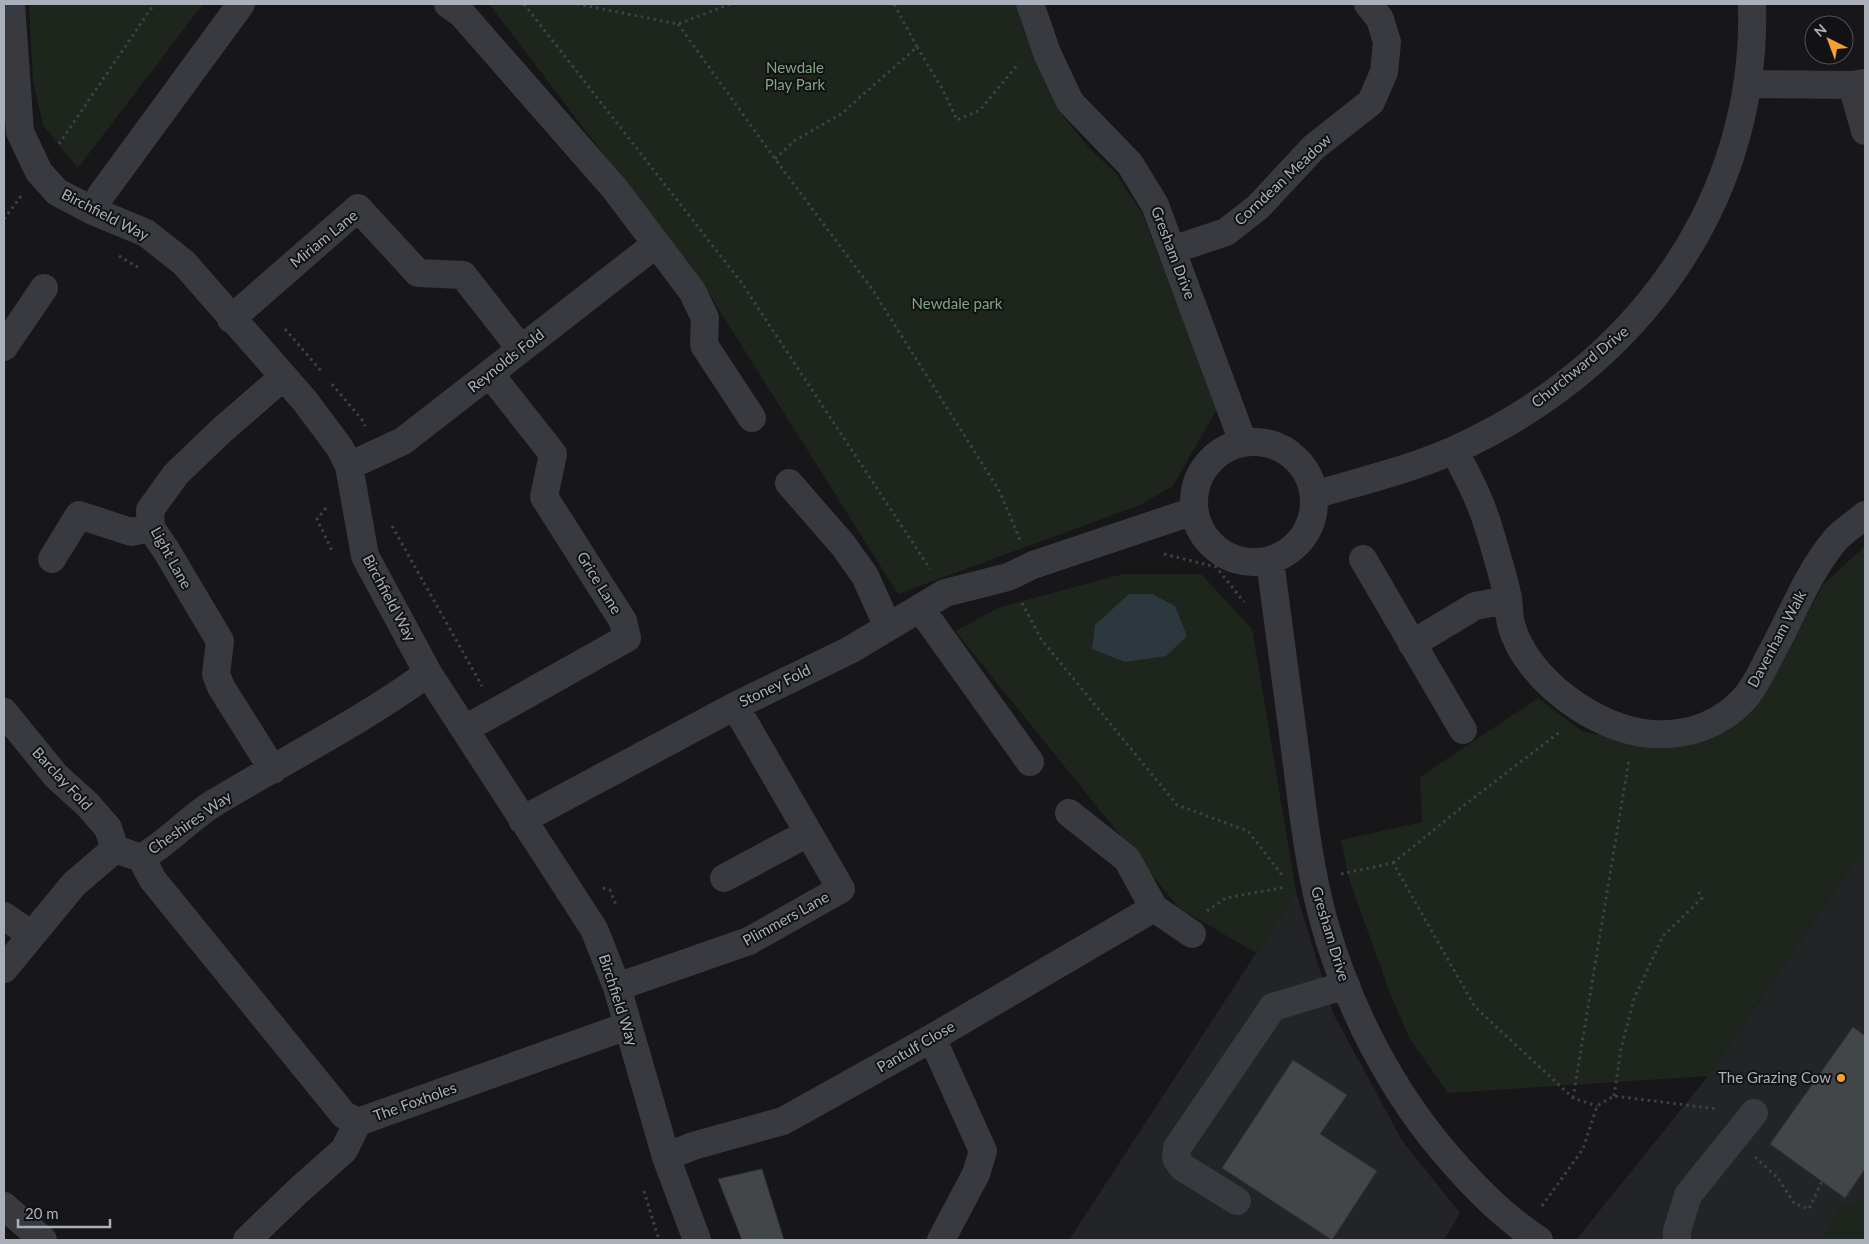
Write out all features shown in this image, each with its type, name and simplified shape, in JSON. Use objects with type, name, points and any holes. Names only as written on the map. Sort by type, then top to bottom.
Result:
[{"type":"street","name":"Birchfield Way","points":[[10,4],[20,132],[39,172],[57,192],[93,212],[146,233],[184,263],[311,409],[340,448],[349,466],[365,556],[428,673],[594,930],[617,987],[666,1157],[697,1240]]},
{"type":"street","points":[[93,212],[101,195],[242,4]]},
{"type":"street","points":[[448,4],[462,14],[615,189],[692,291],[705,318],[704,345],[752,418]]},
{"type":"street","name":"Gresham Drive","points":[[1030,4],[1047,53],[1070,102],[1130,164],[1156,205],[1243,442]]},
{"type":"street","name":"Corndean Meadow","points":[[1172,250],[1226,232],[1258,207],[1314,147],[1371,102],[1384,72],[1387,42],[1380,20],[1368,4]]},
{"type":"street","name":"Churchward Drive","points":[[1314,495],[1387,474],[1454,450],[1524,412],[1611,346],[1644,312],[1684,257],[1705,217],[1727,164],[1738,128],[1747,84],[1752,4]]},
{"type":"street","points":[[1747,84],[1859,84],[1865,131]]},
{"type":"street","name":"Miriam Lane","points":[[231,319],[358,208],[418,273],[463,276],[521,349]]},
{"type":"street","name":"Reynolds Fold","points":[[349,466],[403,441],[656,244]]},
{"type":"street","points":[[4,347],[44,288]]},
{"type":"street","name":"Grice Lane","points":[[465,729],[627,638],[623,621],[544,497],[553,454],[490,374]]},
{"type":"street","name":"Light Lane","points":[[273,770],[221,687],[216,674],[220,642],[151,528],[150,510],[176,474],[222,430],[283,377]]},
{"type":"street","points":[[1243,442],[1259,442],[1280,447],[1289,452],[1303,467],[1314,495],[1314,512],[1308,530],[1294,548],[1270,560],[1246,562],[1220,553],[1207,542],[1196,523],[1194,511],[1197,480],[1204,466],[1222,450],[1243,442]]},
{"type":"street","name":"Davenham Walk","points":[[1454,450],[1474,488],[1488,526],[1508,600],[1511,625],[1524,654],[1537,672],[1581,708],[1599,718],[1633,731],[1673,735],[1704,727],[1725,716],[1745,698],[1779,639],[1813,571],[1837,538],[1865,515]]},
{"type":"street","points":[[789,483],[843,545],[865,576],[888,627]]},
{"type":"street","name":"Stoney Fold","points":[[522,820],[735,706],[850,650],[945,593],[1008,577],[1033,565],[1194,511]]},
{"type":"street","points":[[52,559],[79,515],[131,532],[151,528]]},
{"type":"street","points":[[1363,559],[1463,730]]},
{"type":"street","name":"Gresham Drive","points":[[1270,560],[1309,860],[1301,881],[1324,923],[1346,985],[1379,1056],[1425,1131],[1475,1187],[1527,1237]]},
{"type":"street","points":[[945,593],[920,608],[1030,762]]},
{"type":"street","points":[[1412,644],[1475,606],[1508,600]]},
{"type":"street","name":"Cheshires Way","points":[[115,849],[141,858],[158,848],[212,804],[273,770],[428,673]]},
{"type":"street","name":"Plimmers Lane","points":[[617,987],[749,941],[841,889],[735,706]]},
{"type":"street","name":"Barclay Fold","points":[[6,720],[56,776],[87,804],[108,828],[115,849]]},
{"type":"street","points":[[1069,813],[1127,858],[1154,908],[1188,931]]},
{"type":"street","points":[[724,878],[808,833]]},
{"type":"street","points":[[4,969],[74,884],[115,849]]},
{"type":"street","points":[[141,858],[153,880],[344,1114],[358,1122]]},
{"type":"street","name":"Pantulf Close","points":[[666,1157],[692,1146],[783,1121],[932,1038],[1154,908]]},
{"type":"street","points":[[4,916],[32,935]]},
{"type":"street","points":[[1237,1201],[1182,1167],[1176,1158],[1177,1148],[1273,1006],[1346,985]]},
{"type":"street","name":"The Foxholes","points":[[247,1240],[344,1150],[358,1122],[627,1026]]},
{"type":"street","points":[[932,1038],[983,1151],[976,1174],[942,1240]]},
{"type":"street","points":[[1677,1240],[1677,1231],[1688,1195],[1754,1113]]},
{"type":"street","points":[[4,1206],[43,1240]]},
{"type":"path","points":[[58,146],[154,4]]},
{"type":"path","points":[[524,4],[741,282],[945,593]]},
{"type":"path","points":[[577,4],[678,24],[730,4]]},
{"type":"path","points":[[894,4],[943,90],[956,120],[980,110],[1024,58],[1047,53]]},
{"type":"path","points":[[678,24],[774,159],[883,306],[1000,492],[1022,548],[1033,565]]},
{"type":"path","points":[[774,159],[794,141],[841,114],[917,47]]},
{"type":"path","points":[[1160,553],[1216,567],[1245,604]]},
{"type":"path","points":[[1008,577],[1041,639],[1177,806],[1248,831],[1284,878]]},
{"type":"path","points":[[1188,931],[1226,898],[1291,886],[1301,881],[1392,863],[1562,731],[1581,708]]},
{"type":"path","points":[[1573,1098],[1633,731]]},
{"type":"path","points":[[1392,863],[1475,1007],[1573,1098],[1597,1106]]},
{"type":"path","points":[[1614,1096],[1621,1049],[1634,998],[1663,936],[1702,898],[1698,891]]},
{"type":"path","points":[[1527,1237],[1583,1149],[1597,1106],[1614,1096],[1754,1113]]},
{"type":"path","points":[[1734,1138],[1778,1178],[1794,1203],[1809,1209],[1822,1182]]},
{"type":"shaded area","points":[[1129,594],[1152,594],[1175,606],[1187,636],[1166,656],[1125,662],[1092,649],[1095,625]]},
{"type":"shaded area","points":[[1865,846],[1865,1240],[1576,1240],[1708,1076]]},
{"type":"shaded area","points":[[1296,892],[1333,1013],[1403,1142],[1460,1213],[1444,1240],[1069,1240]]},
{"type":"green space","points":[[29,4],[203,4],[78,168],[43,125],[33,82]]},
{"type":"green space","name":"Newdale park","points":[[489,4],[1015,4],[1025,34],[1059,111],[1089,148],[1115,172],[1142,213],[1217,409],[1173,486],[1140,505],[898,594],[706,289]]},
{"type":"green space","points":[[1865,546],[1865,846],[1708,1076],[1448,1093],[1410,1039],[1391,996],[1349,879],[1341,840],[1422,822],[1420,777],[1538,698],[1583,732],[1672,747],[1703,741],[1744,718],[1767,687],[1823,585]]},
{"type":"green space","points":[[1123,574],[1201,574],[1252,629],[1296,892],[1256,953],[1179,908],[955,631],[1000,607]]},
{"type":"green space","points":[[1865,1200],[1865,1240],[1821,1240],[1837,1208]]},
{"type":"building","name":"The Grazing Cow","points":[[1853,1027],[1865,1036],[1865,1169],[1845,1198],[1770,1144]]},
{"type":"building","points":[[1293,1060],[1347,1095],[1320,1134],[1377,1171],[1332,1240],[1222,1168]]},
{"type":"building","points":[[762,1169],[784,1240],[742,1240],[718,1179]]},
{"type":"place","name":"The Grazing Cow","points":[[1841,1078]]},
{"type":"park label","name":"Newdale Play Park","points":[[795,76]]}]
